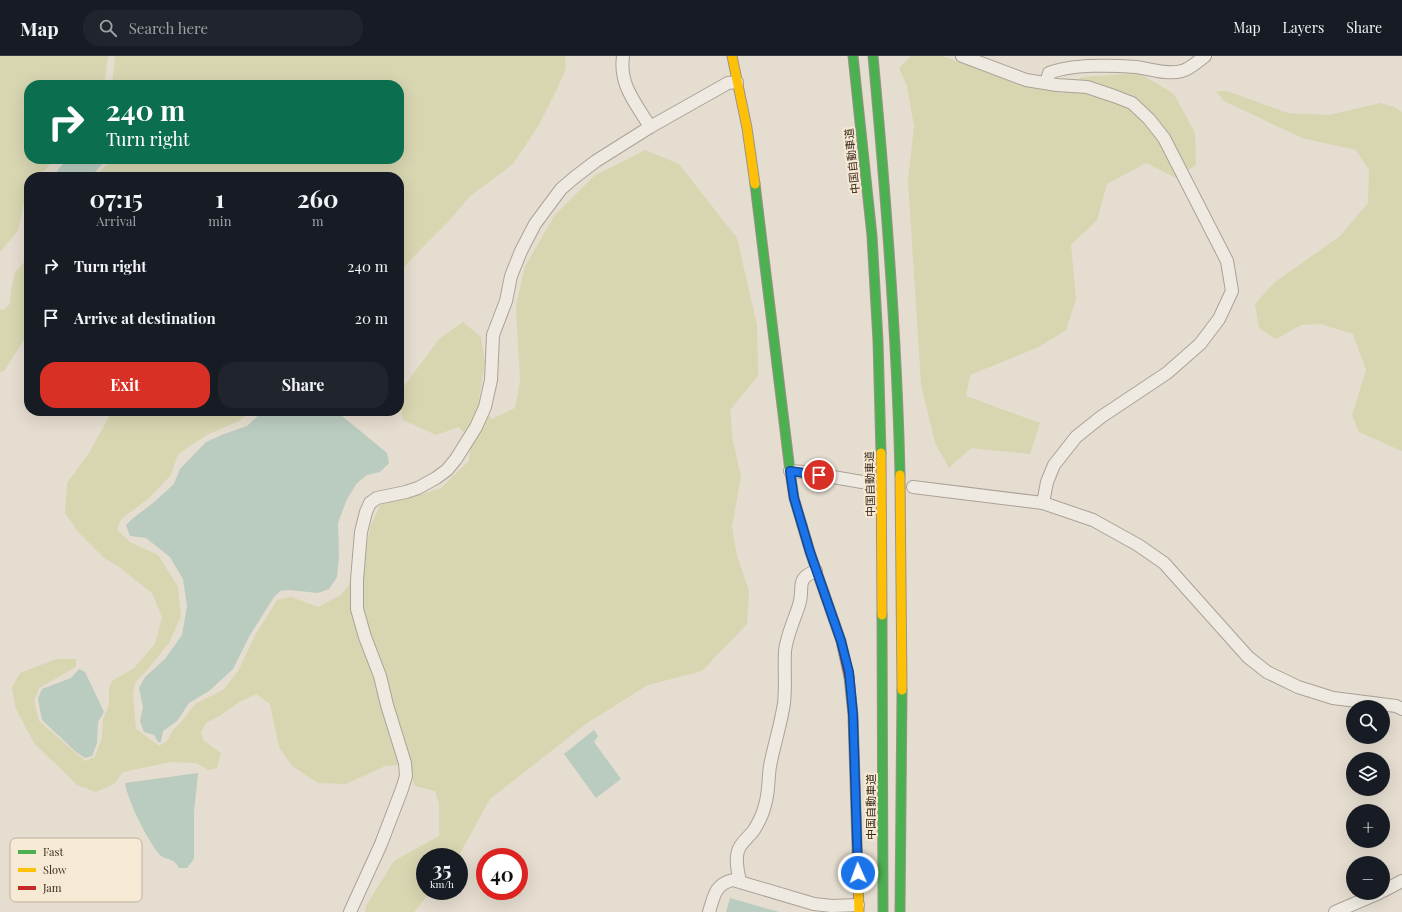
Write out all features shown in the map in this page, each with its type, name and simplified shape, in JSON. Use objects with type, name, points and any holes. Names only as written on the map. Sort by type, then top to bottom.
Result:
[{"type":"main road","points":[[732,56],[747,128],[756,186],[794,498],[816,571],[841,641],[849,672],[853,714],[859,908]]},
{"type":"main road","points":[[848,56],[862,134]]},
{"type":"main road","name":"中国自動車道","points":[[853,56],[872,236],[878,341],[882,507],[883,912]]},
{"type":"main road","points":[[873,56],[883,159],[893,307],[901,499],[900,912]]},
{"type":"street","points":[[623,56],[622,68],[626,88],[650,127]]},
{"type":"street","points":[[962,56],[1026,80],[1087,87],[1132,104],[1149,119],[1164,138],[1227,261],[1232,291],[1219,319],[1200,344],[1167,374],[1101,418],[1076,437],[1054,465],[1047,482],[1043,503]]},
{"type":"street","points":[[1046,83],[1049,73],[1056,70],[1089,66],[1124,66],[1171,72],[1183,71],[1206,56]]},
{"type":"street","points":[[350,912],[378,851],[406,776],[404,763],[380,676],[357,609],[357,580],[361,532],[366,512],[370,504],[377,498],[418,488],[447,470],[456,459],[476,427],[485,407],[491,380],[493,335],[506,301],[511,276],[521,251],[535,224],[561,190],[575,177],[650,127],[728,83],[737,82]]},
{"type":"street","points":[[790,471],[862,482]]},
{"type":"street","points":[[913,487],[1043,503],[1093,520],[1138,545],[1164,563],[1248,657],[1267,672],[1298,687],[1333,698],[1396,706],[1402,709]]},
{"type":"street","points":[[740,882],[736,862],[738,851],[741,845],[754,830],[762,816],[766,803],[771,765],[784,704],[785,652],[787,638],[790,626],[800,604],[802,580],[804,577],[816,571]]},
{"type":"street","points":[[709,912],[719,886],[733,880],[814,904],[859,908]]},
{"type":"street","points":[[1390,887],[1402,881]]},
{"type":"street","points":[[1335,912],[1363,900]]},
{"type":"shaded area","points":[[0,56],[108,56],[104,80],[24,80],[24,164],[50,164],[43,172],[24,172],[24,203],[18,231],[0,252]]},
{"type":"shaded area","points":[[115,56],[565,56],[566,68],[539,125],[513,164],[469,197],[451,219],[404,267],[404,172],[100,172],[107,164],[404,164],[404,80],[113,80]]},
{"type":"shaded area","points":[[911,56],[942,56],[1016,82],[1063,93],[1082,77],[1139,73],[1174,94],[1195,133],[1196,165],[1176,178],[1146,163],[1107,184],[1097,220],[1071,245],[1076,299],[1066,330],[1039,347],[970,375],[966,396],[1040,423],[1030,454],[971,448],[949,468],[935,443],[921,384],[908,180],[914,126],[907,86],[899,68]]},
{"type":"shaded area","points":[[1216,91],[1227,91],[1288,113],[1329,115],[1381,103],[1394,107],[1402,112],[1402,451],[1359,432],[1352,415],[1366,370],[1353,334],[1321,324],[1301,325],[1276,339],[1259,328],[1255,304],[1275,282],[1340,236],[1368,203],[1369,170],[1356,150],[1302,138],[1224,101]]},
{"type":"shaded area","points":[[645,150],[679,164],[737,238],[757,325],[758,376],[730,410],[733,441],[741,477],[732,526],[737,556],[749,591],[747,624],[702,671],[648,685],[587,723],[490,799],[463,848],[417,848],[439,836],[439,803],[435,791],[415,786],[407,764],[385,766],[346,784],[318,783],[292,766],[279,747],[270,704],[256,694],[239,702],[221,715],[206,723],[201,733],[204,741],[221,753],[217,768],[208,770],[196,763],[170,762],[123,772],[114,784],[96,792],[77,785],[34,743],[15,707],[12,687],[20,673],[56,659],[76,659],[76,667],[39,688],[34,701],[39,721],[85,761],[95,757],[102,737],[103,719],[109,705],[109,688],[112,681],[134,668],[155,644],[162,617],[152,593],[119,567],[103,557],[79,533],[65,513],[67,483],[89,453],[109,416],[246,416],[239,421],[207,435],[178,454],[171,475],[148,499],[121,519],[117,530],[130,542],[158,555],[178,587],[181,616],[169,643],[135,683],[133,696],[136,729],[159,746],[167,741],[173,730],[195,704],[223,690],[238,671],[256,634],[277,600],[291,597],[318,607],[341,595],[361,569],[371,525],[381,504],[410,498],[441,488],[469,461],[471,441],[459,427],[436,435],[403,420],[404,386],[439,339],[463,322],[481,337],[485,362],[478,406],[492,419],[515,408],[520,382],[516,306],[525,266],[555,215],[594,176]]},
{"type":"shaded area","points":[[63,164],[102,164],[95,172],[56,172]]},
{"type":"shaded area","points":[[24,262],[24,340],[4,371],[0,372],[0,310],[4,309],[10,304],[15,272]]},
{"type":"shaded area","points":[[258,416],[342,416],[387,453],[389,463],[380,472],[367,475],[357,483],[347,499],[338,523],[339,556],[337,577],[329,589],[318,593],[289,590],[280,591],[274,597],[250,635],[233,669],[209,691],[189,703],[177,721],[163,731],[161,742],[158,742],[154,735],[144,732],[140,721],[143,707],[139,688],[145,677],[165,659],[182,635],[187,606],[183,579],[170,557],[146,538],[130,536],[126,525],[174,484],[180,469],[206,442],[247,426]]},
{"type":"shaded area","points":[[79,669],[85,672],[104,712],[98,722],[97,743],[92,756],[85,758],[76,752],[42,720],[38,699],[42,689],[71,678]]},
{"type":"shaded area","points":[[594,730],[598,736],[594,742],[621,779],[596,798],[564,754]]},
{"type":"shaded area","points":[[198,773],[194,812],[194,859],[187,868],[179,868],[171,860],[161,856],[154,847],[134,810],[125,783]]},
{"type":"shaded area","points":[[416,849],[416,900],[424,900],[414,912],[365,912],[367,904],[394,861]]},
{"type":"shaded area","points":[[730,898],[779,912],[726,912]]},
{"type":"traffic: fast","points":[[853,56],[872,236],[878,341],[881,453]]},
{"type":"traffic: fast","points":[[873,56],[890,266],[899,423],[900,475]]},
{"type":"traffic: fast","points":[[755,184],[790,471],[794,498],[802,525]]},
{"type":"traffic: fast","points":[[882,615],[883,912]]},
{"type":"traffic: fast","points":[[900,912],[902,690]]},
{"type":"traffic: slow","points":[[732,56],[747,128],[755,184]]},
{"type":"traffic: slow","points":[[881,453],[882,615]]},
{"type":"traffic: slow","points":[[900,475],[902,690]]},
{"type":"traffic: slow","points":[[849,677],[853,715],[859,912]]},
{"type":"traffic: jam","points":[[802,525],[841,641],[849,677]]},
{"type":"route","points":[[819,475],[790,471],[794,498],[810,552],[841,641],[849,672],[853,714],[858,873]]}]
